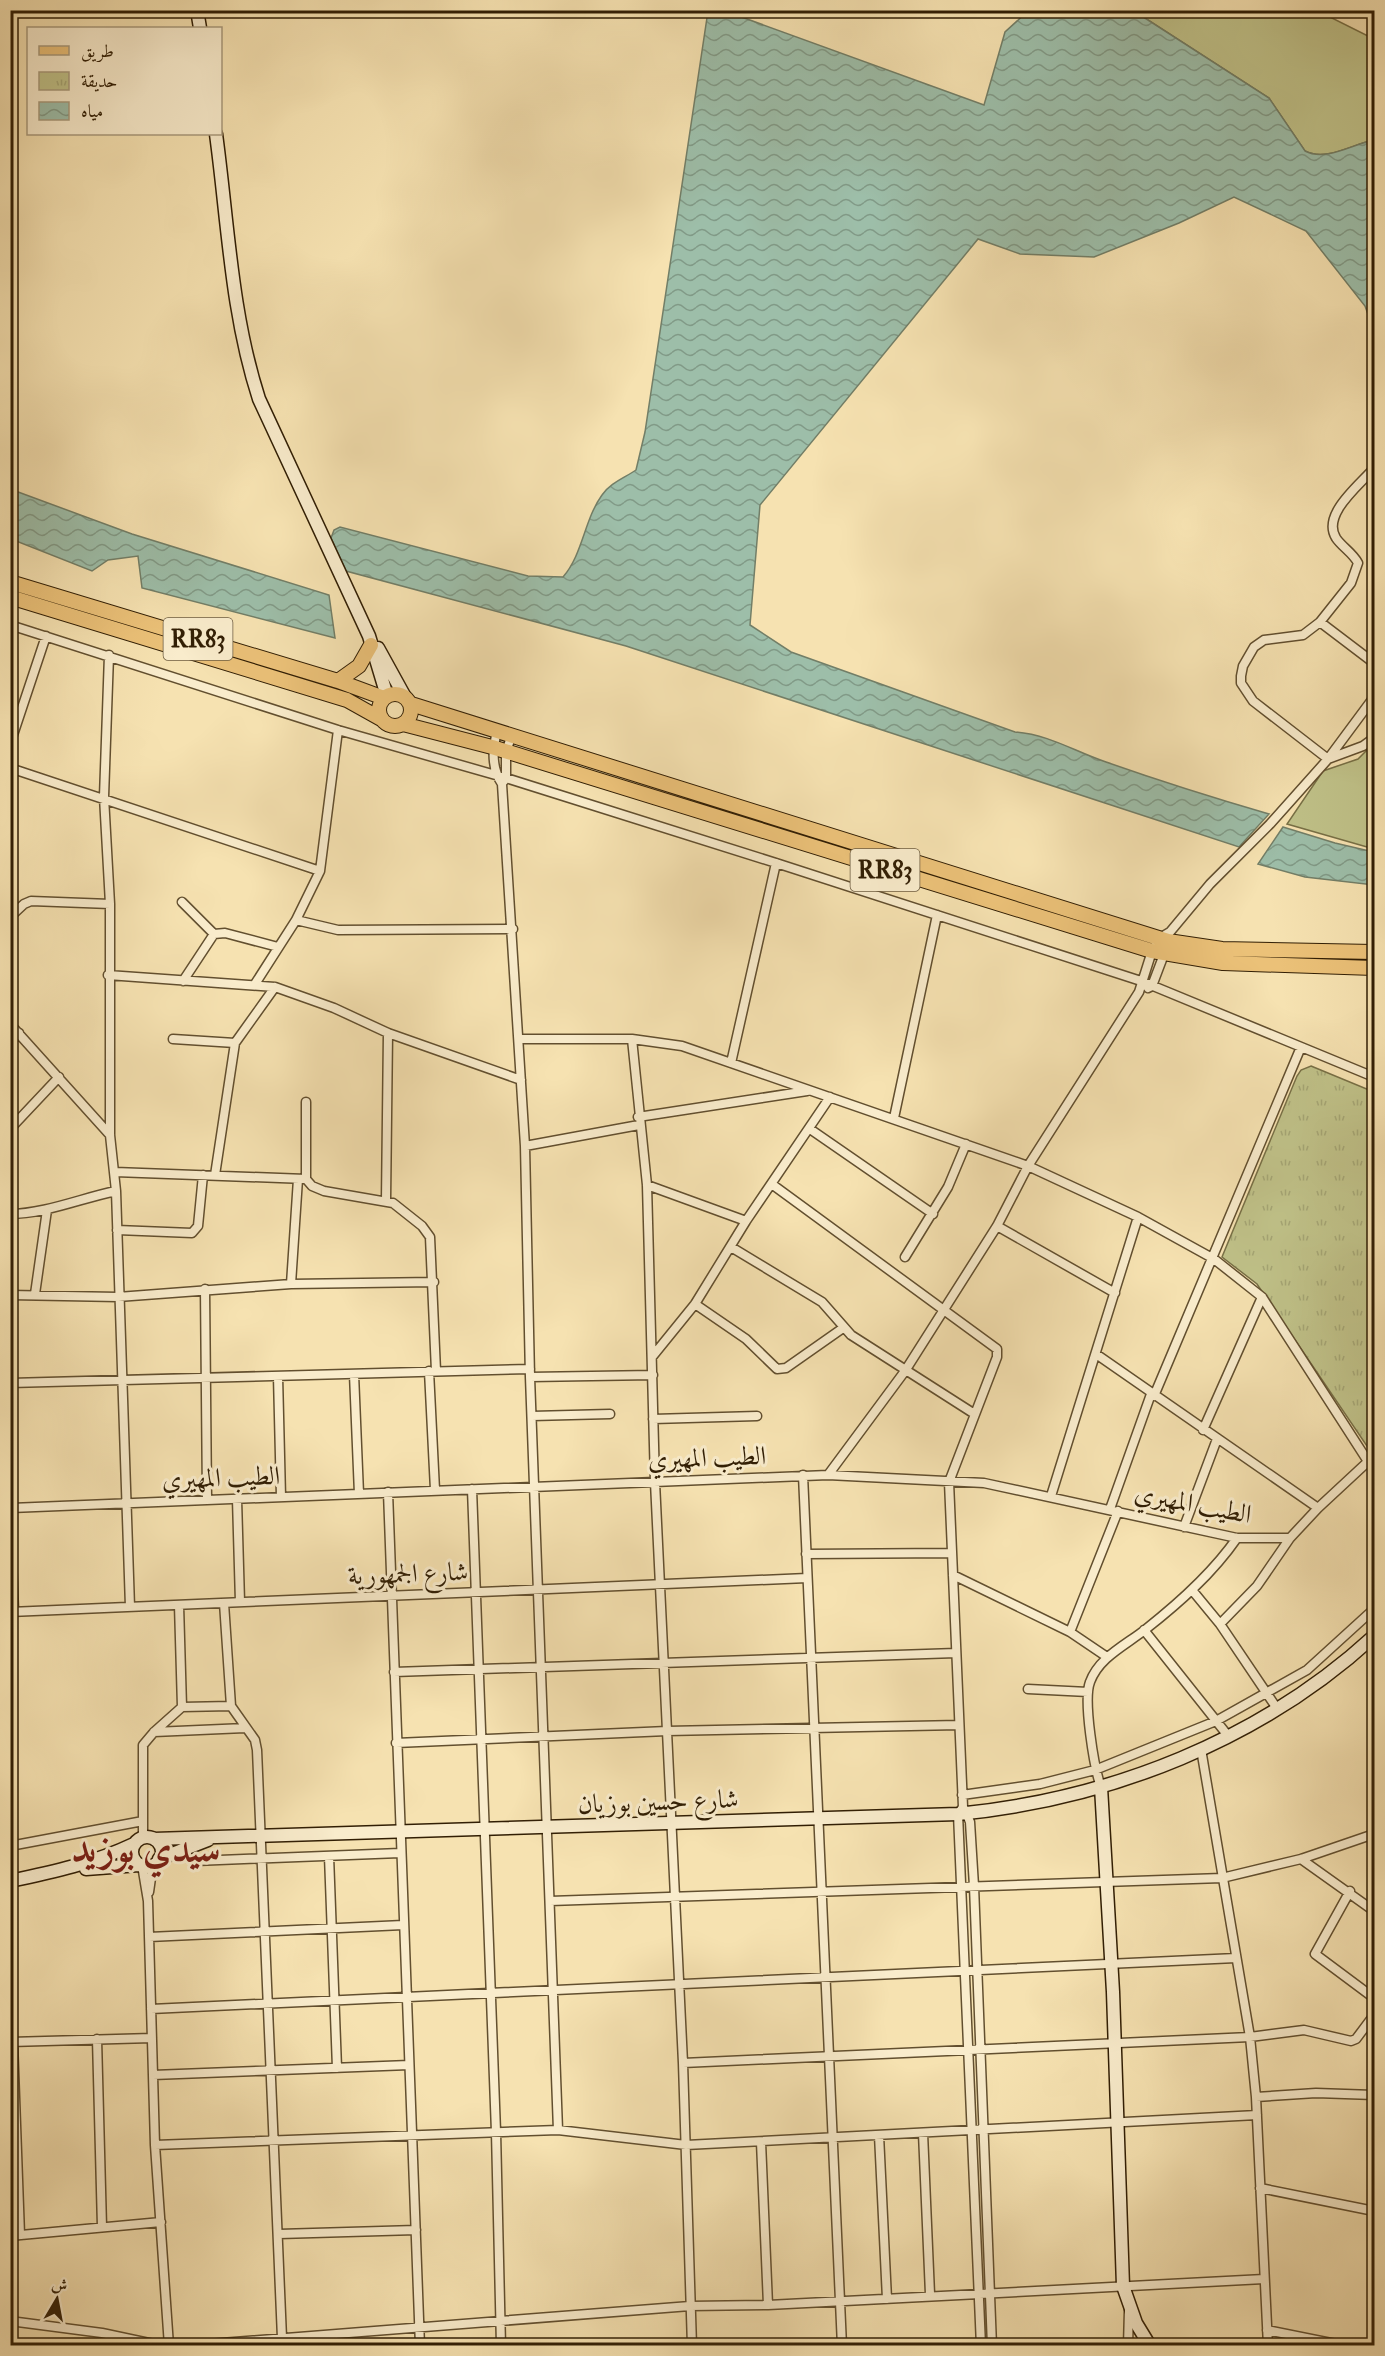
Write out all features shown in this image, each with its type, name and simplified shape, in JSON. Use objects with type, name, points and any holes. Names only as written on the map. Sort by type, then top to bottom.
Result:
[{"type":"main road","points":[[196,10],[200,27]]},
{"type":"main road","points":[[216,135],[234,290],[252,375],[268,419],[370,641],[408,701],[411,716],[403,724]]},
{"type":"main road","name":"RR83","points":[[10,582],[385,697],[399,694],[408,701],[511,737],[1114,926],[1223,963],[1374,968]]},
{"type":"main road","name":"RR83","points":[[10,597],[347,700],[391,726],[403,724],[492,747],[1163,943],[1222,949],[1374,952]]},
{"type":"main road","points":[[338,681],[359,666],[370,641]]},
{"type":"main road","points":[[370,641],[385,697],[379,706],[381,719]]},
{"type":"main road","name":"شارع حسين بوزيان","points":[[144,1840],[816,1820],[963,1811],[1040,1801],[1101,1787],[1229,1737],[1278,1710],[1317,1684],[1374,1636]]},
{"type":"main road","points":[[1101,1787],[1118,2122],[1123,2286],[1129,2308],[1150,2346]]},
{"type":"main road","name":"شارع حسين بوزيان","points":[[55,1872],[148,1863],[214,1837]]},
{"type":"main road","points":[[144,1840],[161,1848],[148,1863],[132,1856],[144,1840]]},
{"type":"main road","points":[[10,1881],[55,1872],[108,1857],[144,1840]]},
{"type":"street","points":[[1328,759],[1253,701],[1241,683],[1243,666],[1254,647],[1264,640],[1303,635],[1320,622],[1351,583],[1358,569],[1356,559],[1334,534],[1334,514],[1374,468]]},
{"type":"street","points":[[1320,622],[1374,663]]},
{"type":"street","points":[[10,625],[338,730],[496,776],[504,781],[776,863],[1141,981],[1374,1077]]},
{"type":"street","points":[[10,744],[46,636]]},
{"type":"street","points":[[109,656],[104,797],[110,904],[108,975],[110,1135],[116,1191],[130,1607]]},
{"type":"street","points":[[828,1475],[904,1371],[997,1226],[1028,1166],[1139,992],[1141,981],[1163,943],[1210,884],[1270,824],[1328,759],[1374,697]]},
{"type":"street","points":[[255,984],[296,920],[320,871],[338,730]]},
{"type":"street","points":[[496,776],[492,747],[497,732]]},
{"type":"street","points":[[511,737],[506,752],[504,781],[525,1146],[530,1373],[558,2130]]},
{"type":"street","points":[[1328,759],[1363,746],[1374,738]]},
{"type":"street","points":[[10,768],[104,797],[320,871]]},
{"type":"street","points":[[731,1063],[776,863]]},
{"type":"street","points":[[10,917],[31,901],[110,904]]},
{"type":"street","points":[[182,902],[214,934]]},
{"type":"street","points":[[894,1118],[937,915]]},
{"type":"street","points":[[296,920],[338,930],[513,929]]},
{"type":"street","points":[[214,934],[225,933],[278,946]]},
{"type":"street","points":[[183,981],[214,934]]},
{"type":"street","points":[[1152,986],[1163,943]]},
{"type":"street","points":[[108,975],[275,987],[334,1008],[388,1033],[521,1080]]},
{"type":"street","points":[[1139,992],[1152,986]]},
{"type":"street","points":[[215,1175],[235,1043],[275,987]]},
{"type":"street","points":[[10,1024],[110,1135]]},
{"type":"street","points":[[10,1041],[19,1033]]},
{"type":"street","points":[[386,1200],[388,1033]]},
{"type":"street","points":[[173,1039],[235,1043]]},
{"type":"street","points":[[520,1039],[632,1039],[666,1042],[894,1118],[1028,1166],[1138,1217],[1214,1258],[1262,1297],[1373,1462],[1318,1508],[1290,1538],[1257,1586],[1220,1624]]},
{"type":"street","points":[[632,1039],[647,1185],[653,1419],[665,1661],[670,1824],[683,2063],[692,2346]]},
{"type":"street","points":[[1071,1632],[1153,1395],[1214,1258],[1301,1047]]},
{"type":"street","points":[[10,1129],[59,1077]]},
{"type":"street","points":[[525,1146],[639,1121],[810,1090]]},
{"type":"street","points":[[652,1357],[695,1304],[746,1221],[773,1185],[830,1097]]},
{"type":"street","points":[[291,1284],[302,1179],[306,1102]]},
{"type":"street","points":[[810,1129],[933,1214]]},
{"type":"street","points":[[905,1257],[952,1179],[966,1144]]},
{"type":"street","points":[[115,1172],[302,1179],[324,1191],[386,1200],[429,1233],[434,1281],[435,1491]]},
{"type":"street","points":[[117,1230],[192,1233],[198,1226],[203,1175]]},
{"type":"street","points":[[647,1185],[746,1221]]},
{"type":"street","points":[[773,1185],[855,1243],[942,1311],[997,1349],[997,1357],[973,1413],[949,1482],[963,1811],[963,1887],[981,2346]]},
{"type":"street","points":[[10,1214],[47,1210],[76,1200],[116,1191]]},
{"type":"street","points":[[35,1294],[47,1210]]},
{"type":"street","points":[[1051,1496],[1138,1217]]},
{"type":"street","points":[[997,1226],[1115,1293]]},
{"type":"street","points":[[731,1247],[822,1302],[838,1318],[843,1328],[904,1371],[973,1413]]},
{"type":"street","points":[[10,1295],[118,1297],[291,1284],[434,1281]]},
{"type":"street","points":[[205,1289],[204,1378],[207,1500]]},
{"type":"street","points":[[1203,1430],[1262,1297]]},
{"type":"street","points":[[695,1304],[746,1339],[777,1369],[786,1368],[843,1328]]},
{"type":"street","points":[[1096,1354],[1318,1508]]},
{"type":"street","points":[[10,1383],[433,1371],[652,1375]]},
{"type":"street","points":[[354,1374],[359,1494]]},
{"type":"street","points":[[278,1376],[281,1497]]},
{"type":"street","points":[[532,1416],[610,1414]]},
{"type":"street","points":[[653,1419],[757,1416]]},
{"type":"street","points":[[1184,1527],[1216,1439]]},
{"type":"street","points":[[803,1475],[816,1820],[842,2346]]},
{"type":"street","name":"الطيب المهيري","points":[[10,1507],[828,1475],[984,1483],[1236,1538],[1290,1538]]},
{"type":"street","points":[[472,1489],[496,2133],[501,2346]]},
{"type":"street","points":[[388,1492],[420,2346]]},
{"type":"street","points":[[237,1499],[240,1602]]},
{"type":"street","points":[[10,1507],[12,1612]]},
{"type":"street","points":[[1101,1787],[1095,1770],[1088,1692],[1091,1680],[1107,1657],[1192,1590],[1236,1538]]},
{"type":"street","points":[[806,1554],[952,1553]]},
{"type":"street","points":[[953,1575],[1071,1632],[1107,1657]]},
{"type":"street","name":"شارع الجمهورية","points":[[12,1612],[807,1578]]},
{"type":"street","points":[[1192,1590],[1220,1624],[1269,1693],[1278,1710]]},
{"type":"street","points":[[224,1603],[231,1706],[255,1740],[257,1750],[279,2234],[277,2340]]},
{"type":"street","points":[[179,1605],[182,1707]]},
{"type":"street","points":[[962,1795],[1040,1784],[1095,1770],[1216,1721],[1307,1670],[1374,1609]]},
{"type":"street","points":[[1144,1630],[1229,1737]]},
{"type":"street","points":[[394,1672],[810,1656],[956,1653]]},
{"type":"street","points":[[1028,1689],[1088,1692]]},
{"type":"street","points":[[144,1840],[141,1753],[143,1745],[182,1707],[231,1706]]},
{"type":"street","points":[[396,1743],[667,1731],[959,1725]]},
{"type":"street","points":[[154,1732],[245,1728]]},
{"type":"street","points":[[1201,1749],[1250,2037],[1256,2097],[1268,2346]]},
{"type":"street","points":[[963,1811],[974,1886],[992,2346]]},
{"type":"street","points":[[10,1846],[142,1821]]},
{"type":"street","points":[[550,1901],[1222,1878],[1301,1859],[1374,1834]]},
{"type":"street","points":[[175,1853],[195,1861],[400,1853]]},
{"type":"street","points":[[329,1856],[337,2068]]},
{"type":"street","points":[[1301,1859],[1374,1911]]},
{"type":"street","points":[[148,1863],[155,2145],[169,2346]]},
{"type":"street","points":[[1350,1892],[1315,1954],[1374,1998]]},
{"type":"street","points":[[149,1937],[403,1925]]},
{"type":"street","points":[[151,2009],[1236,1958]]},
{"type":"street","points":[[683,2063],[1250,2037],[1304,2030],[1351,2041],[1356,2039],[1374,2015]]},
{"type":"street","points":[[152,2038],[12,2042],[15,2235],[161,2222]]},
{"type":"street","points":[[97,2039],[102,2227]]},
{"type":"street","points":[[153,2075],[409,2065]]},
{"type":"street","points":[[1256,2097],[1316,2093],[1374,2095]]},
{"type":"street","points":[[155,2145],[558,2130],[686,2145],[1257,2115]]},
{"type":"street","points":[[923,2133],[930,2294]]},
{"type":"street","points":[[879,2135],[887,2299]]},
{"type":"street","points":[[761,2142],[768,2305]]},
{"type":"street","points":[[1260,2188],[1374,2211]]},
{"type":"street","points":[[279,2234],[416,2230]]},
{"type":"street","points":[[183,2346],[690,2306],[768,2305],[887,2299],[930,2294],[978,2294],[1264,2279]]},
{"type":"street","points":[[1128,2346],[1129,2308]]},
{"type":"street","points":[[10,2321],[102,2333],[163,2346]]},
{"type":"street","points":[[1267,2330],[1346,2346]]},
{"type":"green space","points":[[1134,11],[1318,11],[1374,39],[1374,140],[1330,153],[1313,154],[1305,151],[1269,98]]},
{"type":"green space","points":[[1374,743],[1374,849],[1287,824],[1323,771],[1358,759]]},
{"type":"green space","points":[[1311,1066],[1374,1092],[1374,1448],[1371,1452],[1257,1284],[1222,1257],[1297,1076],[1301,1070]]},
{"type":"water","points":[[708,11],[725,11],[984,105],[1005,32],[1028,11],[1134,11],[1269,98],[1305,151],[1313,154],[1331,153],[1374,140],[1374,331],[1365,306],[1306,231],[1234,197],[1179,223],[1094,257],[1020,254],[978,239],[760,505],[750,625],[791,652],[1015,732],[1040,736],[1126,769],[1269,814],[1239,847],[626,646],[346,571],[331,538],[334,530],[340,527],[528,576],[563,577],[575,558],[591,515],[602,495],[613,484],[636,470],[645,432]]},
{"type":"water","points":[[10,489],[132,534],[329,595],[335,638],[142,588],[138,556],[108,560],[92,571],[11,539]]},
{"type":"water","points":[[1283,827],[1374,852],[1374,885],[1305,877],[1258,864]]},
{"type":"district","name":"سيدي بوزيد","points":[[146,1849]]}]
